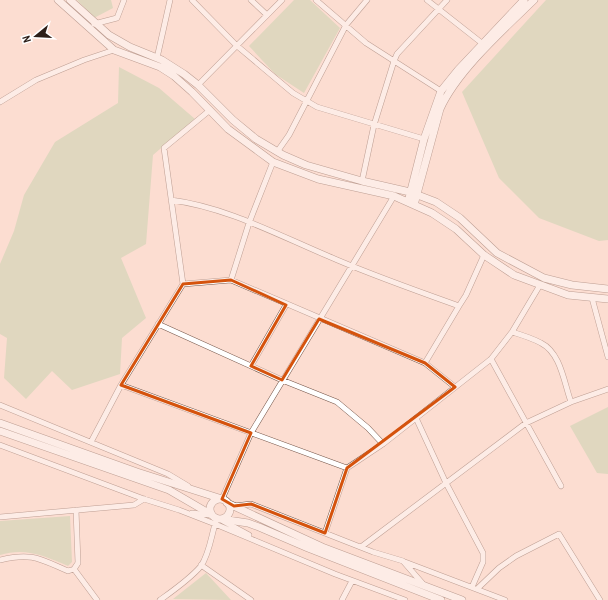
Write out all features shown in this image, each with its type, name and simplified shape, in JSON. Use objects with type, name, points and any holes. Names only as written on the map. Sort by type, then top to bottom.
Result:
[{"type":"street","points":[[58,0],[114,50],[160,67],[174,76],[228,129],[273,162],[318,179],[394,196],[432,213],[456,229],[484,255],[514,276],[568,295],[608,299]]},
{"type":"street","points":[[70,0],[94,24],[109,35],[130,47],[157,58],[184,74],[198,85],[233,120],[256,139],[277,152],[306,165],[362,181],[414,193],[436,202],[460,218],[497,253],[544,278],[572,285],[608,289]]},
{"type":"street","points":[[94,24],[117,18],[124,0]]},
{"type":"street","points":[[157,58],[170,0]]},
{"type":"street","points":[[192,0],[236,45],[276,80],[306,101],[317,107],[424,139]]},
{"type":"street","points":[[251,0],[267,15]]},
{"type":"street","points":[[198,85],[282,0]]},
{"type":"street","points":[[316,0],[366,43],[441,91]]},
{"type":"street","points":[[277,152],[289,135],[346,25],[367,0]]},
{"type":"street","points":[[427,0],[483,44]]},
{"type":"street","points":[[362,181],[374,125],[397,54],[447,0]]},
{"type":"street","points":[[414,193],[424,139],[441,91],[524,0]]},
{"type":"street","points":[[411,204],[440,109],[446,96],[484,50],[534,0]]},
{"type":"street","points":[[0,102],[36,80],[84,60],[114,50]]},
{"type":"street","points":[[91,442],[121,386],[183,284],[164,148],[210,110]]},
{"type":"street","points":[[231,280],[249,223],[273,162]]},
{"type":"street","points":[[179,510],[216,519],[226,517],[229,511],[224,501],[251,433],[394,196]]},
{"type":"street","points":[[171,200],[191,203],[249,223],[352,266],[459,306]]},
{"type":"street","points":[[425,363],[466,295],[484,255]]},
{"type":"street","points":[[183,284],[231,280],[286,305],[425,363],[455,387]]},
{"type":"street","points":[[325,533],[347,468],[383,444],[491,359],[512,332],[540,285]]},
{"type":"street","points":[[592,298],[608,357]]},
{"type":"street","points":[[251,366],[286,305]]},
{"type":"street","points":[[158,324],[282,380],[337,402],[368,428],[383,444]]},
{"type":"street","points":[[512,332],[541,343],[552,352],[559,365],[570,402]]},
{"type":"street","points":[[491,359],[561,486]]},
{"type":"street","points":[[121,386],[347,468]]},
{"type":"street","points":[[361,547],[526,423],[570,402],[608,389]]},
{"type":"street","points":[[0,405],[168,474],[197,491]]},
{"type":"street","points":[[416,418],[446,483],[483,553],[483,562],[475,588]]},
{"type":"street","points":[[0,423],[224,501],[322,547],[462,600]]},
{"type":"street","points":[[0,432],[168,490],[216,519],[263,543],[352,581],[405,600]]},
{"type":"street","points":[[0,445],[144,499],[179,510],[216,519],[248,523],[441,600]]},
{"type":"street","points":[[0,517],[134,505],[144,499]]},
{"type":"street","points":[[160,600],[180,585],[201,565],[208,550],[216,519],[210,506],[215,501],[224,501]]},
{"type":"street","points":[[234,506],[251,504],[361,547],[403,561],[505,600]]},
{"type":"street","points":[[0,560],[16,556],[28,556],[68,571],[74,569],[78,563],[76,510]]},
{"type":"street","points":[[475,588],[516,556],[559,534],[600,600]]},
{"type":"street","points":[[403,561],[426,586]]},
{"type":"street","points":[[201,565],[251,600]]},
{"type":"street","points":[[74,569],[97,600]]},
{"type":"street","points":[[342,600],[352,581]]},
{"type":"highlighted area","points":[[231,280],[286,305],[251,366],[282,380],[319,319],[425,363],[455,387],[347,468],[325,533],[251,504],[234,506],[222,499],[251,433],[121,385],[183,284]]},
{"type":"green space","points":[[77,0],[111,0],[113,8],[94,18]]},
{"type":"green space","points":[[294,0],[310,0],[340,28],[304,93],[275,74],[249,46]]},
{"type":"green space","points":[[546,0],[608,0],[608,240],[599,241],[539,218],[499,178],[462,92]]},
{"type":"green space","points":[[119,67],[159,88],[195,119],[153,155],[146,244],[121,258],[146,318],[122,338],[120,374],[72,390],[52,371],[26,399],[4,378],[7,338],[0,334],[0,264],[14,231],[24,195],[55,142],[118,103]]},
{"type":"green space","points":[[608,407],[608,474],[597,473],[570,426]]},
{"type":"green space","points":[[70,516],[72,562],[68,566],[43,556],[26,552],[0,555],[0,521]]},
{"type":"green space","points":[[206,573],[231,600],[173,599]]}]
